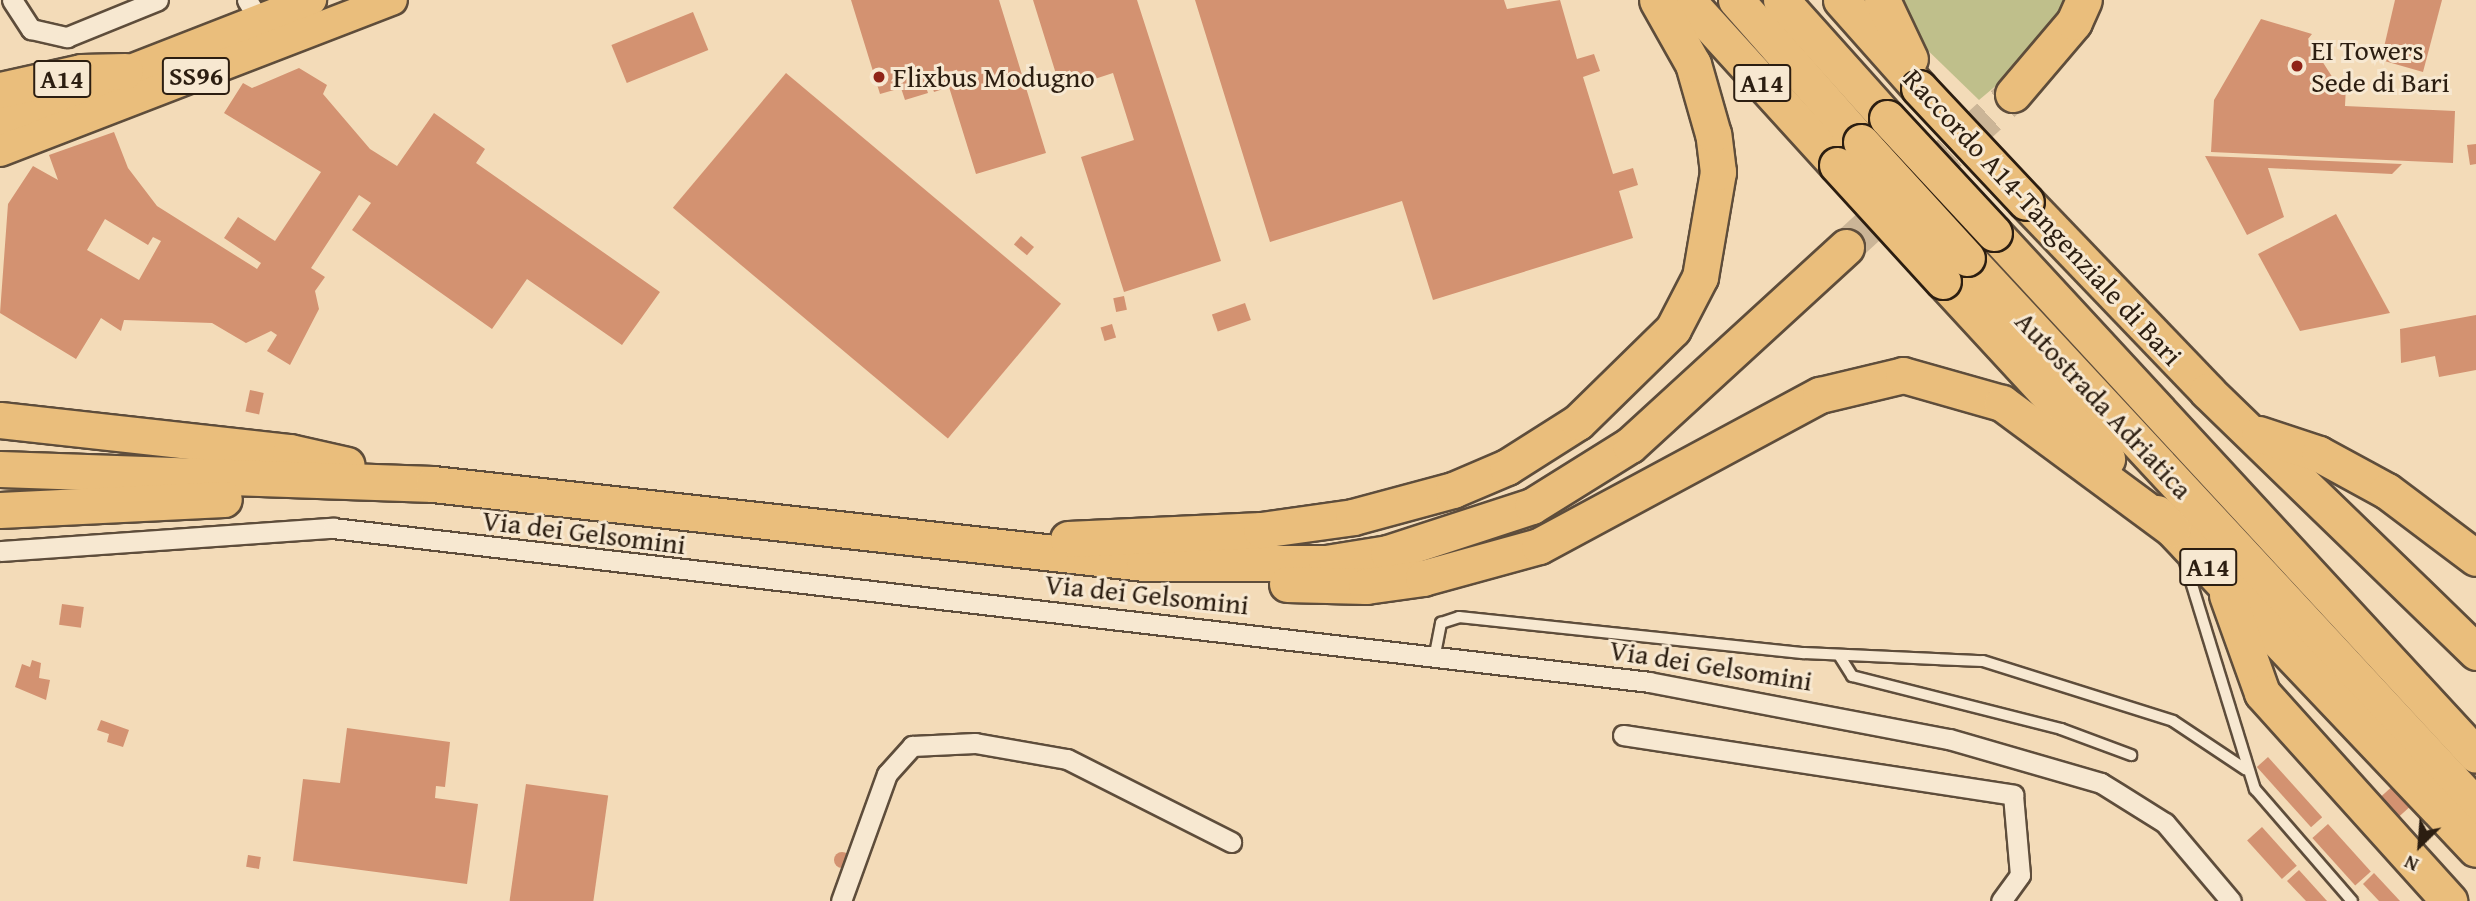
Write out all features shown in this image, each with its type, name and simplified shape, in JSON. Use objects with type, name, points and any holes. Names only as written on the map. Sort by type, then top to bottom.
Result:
[{"type":"highway","points":[[1003,548],[1090,536],[1261,530],[1353,517],[1452,490],[1507,467],[1578,422],[1672,329],[1700,277],[1718,172],[1713,134],[1693,64],[1657,0]]},
{"type":"highway","name":"A14","points":[[1687,0],[1849,154]]},
{"type":"highway","name":"Autostrada Adriatica","points":[[1736,0],[1849,154],[1955,270],[2476,806]]},
{"type":"highway","name":"Autostrada Adriatica","points":[[1781,0],[2476,755]]},
{"type":"highway","name":"Raccordo A14-Tangenziale di Bari","points":[[1841,0],[2026,202],[2249,431],[2476,652]]},
{"type":"highway","points":[[1882,0],[1911,62],[1916,84]]},
{"type":"highway","points":[[2012,94],[2074,22],[2084,0]]},
{"type":"highway","name":"A14","points":[[0,90],[81,72],[125,71]]},
{"type":"highway","points":[[1180,566],[1285,566],[1388,553],[1532,506],[1630,445],[1846,247]]},
{"type":"highway","name":"A14","points":[[1955,270],[2172,529],[2476,849]]},
{"type":"highway","points":[[0,469],[352,479],[433,484],[1180,566],[1298,586],[1366,586],[1474,568],[1563,534],[1820,395],[1903,374],[2002,403],[2172,529]]},
{"type":"highway","points":[[0,420],[290,452],[433,484]]},
{"type":"highway","name":"Raccordo A14-Tangenziale di Bari","points":[[2249,431],[2319,454],[2365,479],[2471,551]]},
{"type":"highway","points":[[0,510],[256,498],[352,479]]},
{"type":"highway","name":"A14","points":[[2222,582],[2262,692],[2449,901]]},
{"type":"main road","name":"SS96","points":[[0,121],[125,71],[253,10],[311,0]]},
{"type":"main road","name":"SS96","points":[[0,151],[392,0]]},
{"type":"street","points":[[12,0],[31,29],[67,37],[158,0]]},
{"type":"street","name":"Via dei Gelsomini","points":[[0,551],[333,528],[744,581],[1435,654],[1823,712],[2057,769],[2150,810],[2231,901]]},
{"type":"street","points":[[1623,735],[2013,795],[2020,875],[2001,901]]},
{"type":"street","points":[[841,901],[887,774],[912,746],[975,743],[1067,759],[1231,842]]},
{"type":"lane","points":[[2172,529],[2206,612],[2245,769],[2272,815],[2352,901]]},
{"type":"lane","points":[[1435,654],[1441,623],[1459,617],[1839,655],[1955,658],[2010,668],[2173,721],[2245,769]]},
{"type":"lane","points":[[1839,655],[1852,676],[2061,729],[2131,755]]},
{"type":"green space","points":[[1891,0],[2066,0],[2017,68],[1979,100],[1914,37]]},
{"type":"building","points":[[851,0],[999,0],[1046,153],[976,174],[949,87],[934,92],[930,79],[924,81],[928,93],[905,100],[901,88],[880,94]]},
{"type":"building","points":[[1033,0],[1137,0],[1221,261],[1124,292],[1081,157],[1134,140],[1113,73],[1061,90]]},
{"type":"building","points":[[1195,0],[1504,0],[1507,9],[1560,0],[1577,59],[1594,54],[1600,71],[1583,77],[1613,174],[1633,168],[1638,185],[1619,191],[1633,238],[1433,300],[1402,201],[1270,242]]},
{"type":"building","points":[[2395,0],[2442,0],[2423,72],[2381,60]]},
{"type":"building","points":[[693,12],[708,50],[627,83],[611,45]]},
{"type":"building","points":[[2261,19],[2312,34],[2308,39],[2338,86],[2346,86],[2345,106],[2455,111],[2453,163],[2211,152],[2214,100]]},
{"type":"building","points":[[299,68],[327,85],[323,94],[370,149],[397,166],[434,113],[485,149],[476,163],[660,292],[622,345],[527,279],[492,329],[352,230],[371,203],[359,195],[311,268],[325,277],[315,291],[319,309],[290,365],[267,351],[277,335],[271,331],[246,343],[212,323],[124,320],[121,331],[101,318],[76,359],[0,313],[8,204],[33,166],[58,180],[49,155],[114,132],[128,168],[157,206],[257,269],[261,263],[224,238],[238,217],[275,241],[321,172],[224,113],[243,83],[252,88]],"holes":[[[105,219],[148,245],[153,237],[161,241],[139,280],[87,250]]]},
{"type":"building","points":[[786,73],[1061,304],[948,439],[673,208]]},
{"type":"building","points":[[2476,144],[2476,164],[2470,165],[2467,145]]},
{"type":"building","points":[[2205,156],[2402,164],[2392,174],[2268,168],[2284,217],[2247,235]]},
{"type":"building","points":[[2336,214],[2390,313],[2300,331],[2258,254]]},
{"type":"building","points":[[1021,236],[1034,247],[1027,255],[1014,244]]},
{"type":"building","points":[[1124,296],[1127,310],[1116,312],[1113,298]]},
{"type":"building","points":[[1245,303],[1251,320],[1218,331],[1212,314]]},
{"type":"building","points":[[2476,315],[2476,370],[2439,377],[2435,356],[2401,363],[2400,329]]},
{"type":"building","points":[[1112,324],[1116,337],[1105,341],[1101,328]]},
{"type":"building","points":[[250,390],[264,393],[259,414],[245,412]]},
{"type":"building","points":[[62,604],[84,607],[81,628],[59,625]]},
{"type":"building","points":[[32,660],[41,663],[39,678],[50,680],[46,700],[15,687],[22,664],[30,667]]},
{"type":"building","points":[[101,720],[129,730],[123,747],[107,742],[109,734],[97,730]]},
{"type":"building","points":[[347,728],[450,742],[445,787],[436,786],[435,798],[478,804],[467,884],[293,861],[303,779],[340,783]]},
{"type":"building","points":[[2268,757],[2322,817],[2311,827],[2257,767]]},
{"type":"building","points":[[2416,765],[2434,785],[2376,837],[2358,817]]},
{"type":"building","points":[[526,784],[608,796],[593,901],[510,901]]},
{"type":"building","points":[[2328,824],[2371,872],[2355,886],[2312,838]]},
{"type":"building","points":[[2262,827],[2297,866],[2282,879],[2247,840]]},
{"type":"building","points":[[842,852],[848,854],[848,866],[842,868],[836,866],[834,860],[836,854]]},
{"type":"building","points":[[248,855],[261,857],[259,869],[246,867]]},
{"type":"building","points":[[2299,870],[2327,901],[2306,901],[2287,881]]},
{"type":"building","points":[[2374,873],[2400,901],[2379,901],[2363,884]]},
{"type":"tunnel","points":[[1846,247],[2013,94]]},
{"type":"place","name":"EI Towers Sede di Bari","points":[[2297,66]]},
{"type":"place","name":"Flixbus Modugno","points":[[879,77]]}]
